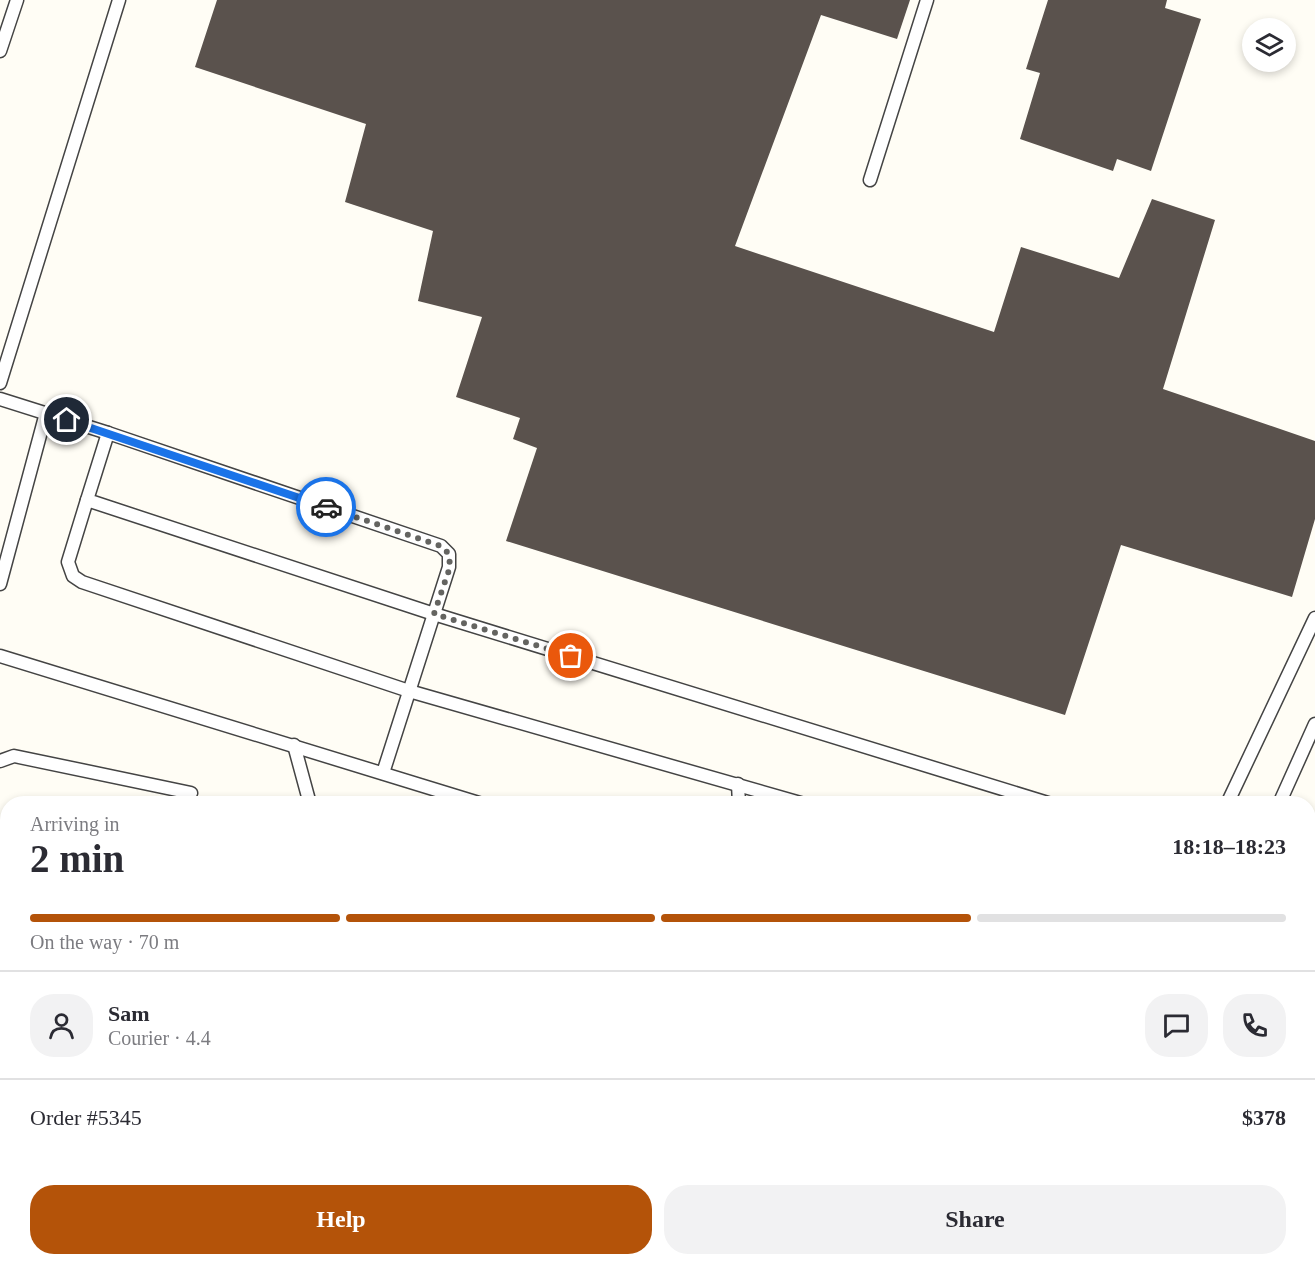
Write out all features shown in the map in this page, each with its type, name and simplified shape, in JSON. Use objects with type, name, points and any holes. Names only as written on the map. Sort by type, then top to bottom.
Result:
[{"type":"lane","points":[[0,51],[17,0]]},
{"type":"lane","points":[[0,383],[119,0]]},
{"type":"lane","points":[[870,180],[927,0]]},
{"type":"lane","points":[[0,399],[108,433],[441,546],[449,554],[450,567],[383,772]]},
{"type":"lane","points":[[0,584],[46,413]]},
{"type":"lane","points":[[108,433],[68,562],[73,576],[82,582],[409,691],[778,796]]},
{"type":"lane","points":[[87,500],[434,614],[1025,796]]},
{"type":"lane","points":[[1231,796],[1315,618]]},
{"type":"lane","points":[[0,656],[457,796]]},
{"type":"lane","points":[[1283,796],[1315,724]]},
{"type":"lane","points":[[294,745],[308,796]]},
{"type":"lane","points":[[0,761],[14,756],[190,793]]},
{"type":"lane","points":[[738,784],[739,796]]},
{"type":"building","points":[[217,0],[910,0],[897,39],[821,15],[735,246],[994,332],[1021,247],[1119,278],[1152,199],[1215,220],[1163,389],[1315,441],[1315,519],[1292,597],[1121,545],[1065,715],[506,541],[537,448],[513,439],[520,418],[456,397],[482,317],[418,301],[433,231],[345,202],[366,124],[195,67]]},
{"type":"building","points":[[1048,0],[1167,0],[1165,8],[1201,19],[1151,171],[1117,159],[1113,171],[1020,139],[1040,73],[1026,69]]},
{"type":"way so far","points":[[326,507],[441,546],[449,554],[450,567],[434,614],[571,656]]},
{"type":"route","points":[[67,420],[326,507]]}]
